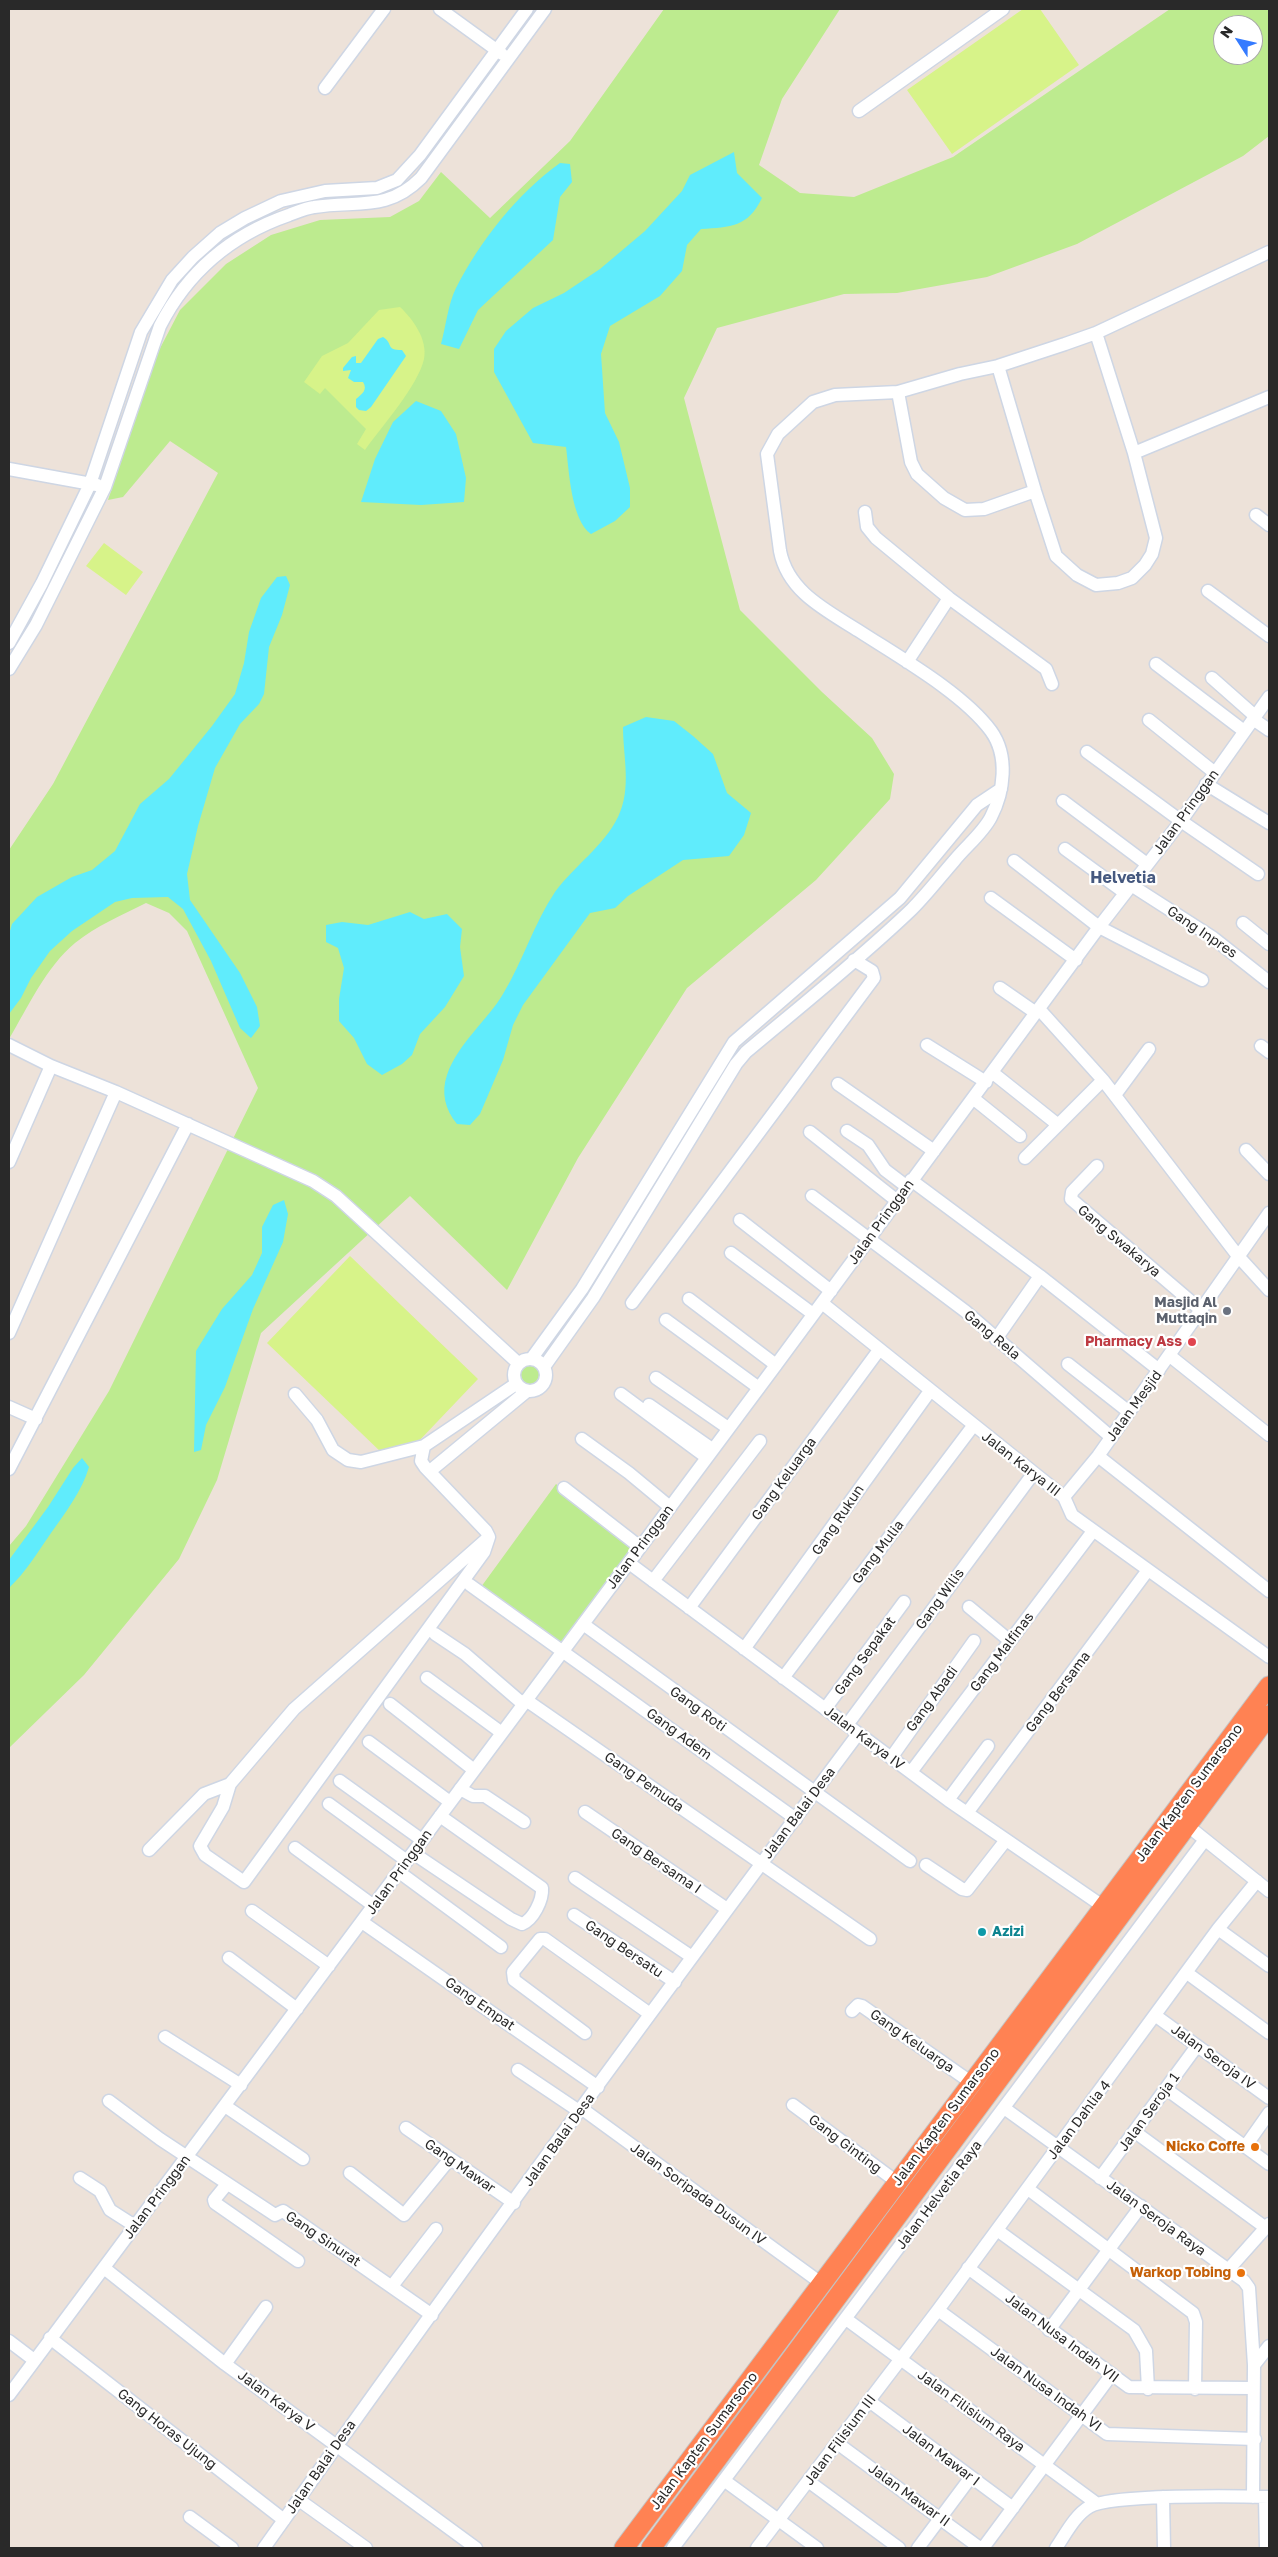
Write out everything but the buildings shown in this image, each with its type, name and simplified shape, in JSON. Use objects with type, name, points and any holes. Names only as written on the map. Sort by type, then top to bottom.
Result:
[{"type":"highway","name":"Jalan Kapten Sumarsono","points":[[624,2548],[757,2369],[818,2281],[897,2182],[1269,1686]]},
{"type":"highway","name":"Jalan Kapten Sumarsono","points":[[651,2548],[1269,1715]]},
{"type":"highway","points":[[757,2369],[775,2382]]},
{"type":"street","points":[[325,88],[384,9]]},
{"type":"street","points":[[440,9],[508,59]]},
{"type":"street","points":[[9,643],[42,583],[90,484],[140,332],[172,280],[193,257],[220,233],[280,201],[325,191],[377,188],[397,180],[420,155],[528,9]]},
{"type":"street","points":[[9,669],[36,625],[104,487],[160,326],[168,309],[204,265],[233,240],[267,222],[313,207],[375,203],[396,198],[409,189],[421,178],[545,9]]},
{"type":"street","points":[[859,111],[1003,9]]},
{"type":"street","points":[[544,1367],[594,1298],[746,1052],[913,908],[990,818],[1001,789],[1003,763],[992,732],[963,703],[907,662],[815,603],[798,589],[790,577],[783,565],[780,551],[767,454],[778,434],[813,402],[835,395],[898,392],[960,374],[998,366],[1096,333],[1269,252]]},
{"type":"street","points":[[998,366],[1056,556],[1077,575],[1096,585],[1118,583],[1132,578],[1152,554],[1156,538],[1134,453],[1096,333]]},
{"type":"street","points":[[898,392],[911,462],[917,474],[944,498],[965,510],[984,509],[1035,491]]},
{"type":"street","points":[[1134,453],[1269,397]]},
{"type":"street","points":[[9,469],[104,487]]},
{"type":"street","points":[[865,512],[867,526],[876,538],[950,598],[1046,669],[1052,684]]},
{"type":"street","points":[[1256,515],[1269,525]]},
{"type":"street","points":[[1208,591],[1269,636]]},
{"type":"street","points":[[907,662],[950,598]]},
{"type":"street","points":[[1156,664],[1244,731]]},
{"type":"street","points":[[1212,678],[1269,730]]},
{"type":"street","name":"Jalan Pringgan","points":[[9,2395],[831,1291],[896,1200],[974,1099],[1099,927],[1181,822],[1206,784],[1269,698]]},
{"type":"street","points":[[1149,720],[1215,773]]},
{"type":"street","points":[[1087,752],[1181,822],[1258,874]]},
{"type":"street","points":[[1206,784],[1269,823]]},
{"type":"street","points":[[528,1392],[516,1384],[513,1373],[518,1363],[532,1358],[582,1289],[734,1042],[801,986],[900,898],[977,805],[1001,789]]},
{"type":"street","points":[[1063,801],[1147,864]]},
{"type":"street","name":"Gang Inpres","points":[[1065,849],[1128,889],[1212,937],[1269,982]]},
{"type":"street","points":[[1014,861],[1099,927],[1202,980]]},
{"type":"street","points":[[991,898],[1076,960]]},
{"type":"street","points":[[1244,923],[1269,944]]},
{"type":"street","points":[[632,1303],[874,978],[872,971],[854,960]]},
{"type":"street","points":[[801,986],[809,999]]},
{"type":"street","points":[[1000,988],[1037,1011],[1103,1080],[1238,1256],[1269,1290]]},
{"type":"street","points":[[9,1045],[51,1066],[116,1092],[313,1181],[336,1196],[518,1363]]},
{"type":"street","points":[[927,1045],[989,1078],[1057,1124]]},
{"type":"street","points":[[1115,1095],[1149,1050]]},
{"type":"street","points":[[9,1162],[51,1066]]},
{"type":"street","points":[[1025,1158],[1103,1080]]},
{"type":"street","points":[[838,1084],[934,1151]]},
{"type":"street","points":[[9,1333],[116,1092]]},
{"type":"street","points":[[974,1099],[1020,1136]]},
{"type":"street","points":[[9,1469],[188,1124]]},
{"type":"street","points":[[847,1131],[868,1146],[885,1170],[909,1183],[1040,1276],[1159,1370]]},
{"type":"street","points":[[810,1132],[896,1200]]},
{"type":"street","points":[[1246,1150],[1269,1174]]},
{"type":"street","name":"Gang Swakarya","points":[[1096,1166],[1072,1192],[1071,1199],[1202,1311]]},
{"type":"street","points":[[656,1168],[668,1176]]},
{"type":"street","name":"Gang Rela","points":[[812,1196],[964,1311],[1111,1437]]},
{"type":"street","name":"Jalan Mesjid","points":[[1064,1497],[1098,1456],[1202,1311],[1269,1213]]},
{"type":"street","points":[[740,1220],[831,1291]]},
{"type":"street","points":[[731,1253],[813,1314]]},
{"type":"street","points":[[996,1339],[1040,1276]]},
{"type":"street","points":[[689,1299],[776,1365]]},
{"type":"street","name":"Jalan Karya III","points":[[822,1303],[930,1392],[1064,1497],[1072,1515],[1269,1657]]},
{"type":"street","points":[[666,1320],[759,1388]]},
{"type":"street","name":"Gang Keluarga","points":[[689,1608],[879,1350]]},
{"type":"street","points":[[1170,1356],[1269,1435]]},
{"type":"street","points":[[430,1471],[528,1392],[542,1386],[546,1377],[544,1367],[532,1358]]},
{"type":"street","points":[[1068,1364],[1129,1412]]},
{"type":"street","points":[[656,1378],[728,1428]]},
{"type":"street","points":[[295,1394],[317,1420],[333,1450],[348,1460],[361,1462],[424,1446],[516,1384]]},
{"type":"street","name":"Gang Rukun","points":[[744,1649],[930,1392]]},
{"type":"street","points":[[621,1394],[709,1453]]},
{"type":"street","points":[[637,1396],[709,1453]]},
{"type":"street","points":[[9,1407],[36,1419]]},
{"type":"street","name":"Gang Mulia","points":[[783,1678],[973,1426]]},
{"type":"street","points":[[582,1439],[629,1473],[670,1507]]},
{"type":"street","points":[[653,1581],[760,1441]]},
{"type":"street","points":[[424,1446],[421,1461],[489,1537]]},
{"type":"street","points":[[1098,1456],[1269,1591]]},
{"type":"street","name":"Gang Wilis","points":[[847,1725],[1033,1474]]},
{"type":"street","points":[[564,1488],[640,1547]]},
{"type":"street","name":"Gang Malfinas","points":[[911,1772],[1093,1531]]},
{"type":"street","points":[[489,1537],[484,1552],[244,1882],[205,1854],[200,1846],[223,1807],[230,1784],[294,1709],[489,1537]]},
{"type":"street","name":"Jalan Karya IV","points":[[628,1563],[948,1800],[1104,1907]]},
{"type":"street","name":"Gang Bersama","points":[[967,1813],[1148,1570]]},
{"type":"street","name":"Gang Adem","points":[[470,1586],[563,1650],[796,1819]]},
{"type":"street","name":"Gang Sepakat","points":[[825,1709],[904,1602]]},
{"type":"street","points":[[969,1607],[1010,1641]]},
{"type":"street","name":"Gang Roti","points":[[583,1624],[910,1861]]},
{"type":"street","name":"Gang Pemuda","points":[[435,1634],[465,1654],[525,1702],[870,1940]]},
{"type":"street","name":"Gang Abadi","points":[[891,1758],[974,1641]]},
{"type":"street","points":[[427,1678],[502,1733]]},
{"type":"street","points":[[390,1704],[474,1770]]},
{"type":"street","name":"Jalan Balai Desa","points":[[264,2548],[299,2500],[335,2445],[514,2203],[727,1909],[858,1734]]},
{"type":"street","points":[[369,1742],[450,1802]]},
{"type":"street","points":[[948,1800],[988,1746]]},
{"type":"street","points":[[340,1781],[422,1840]]},
{"type":"street","points":[[149,1850],[204,1794],[230,1784]]},
{"type":"street","points":[[460,1789],[473,1796],[485,1796],[524,1822]]},
{"type":"street","points":[[329,1804],[410,1857],[511,1918],[522,1924],[527,1922],[541,1900],[542,1888],[440,1816]]},
{"type":"street","name":"Gang Bersama I","points":[[585,1812],[727,1909]]},
{"type":"street","points":[[1188,1826],[1204,1841],[1269,1891]]},
{"type":"street","points":[[926,1864],[962,1889],[967,1890],[1006,1840]]},
{"type":"street","name":"Jalan Helvetia Raya","points":[[673,2548],[1204,1841]]},
{"type":"street","points":[[295,1848],[374,1906]]},
{"type":"street","points":[[399,1872],[501,1947]]},
{"type":"street","points":[[575,1878],[692,1957]]},
{"type":"street","name":"Jalan Dahlia 4","points":[[900,2359],[1156,2016],[1218,1929],[1257,1881]]},
{"type":"street","points":[[252,1911],[329,1966]]},
{"type":"street","name":"Gang Bersatu","points":[[574,1915],[675,1982]]},
{"type":"street","name":"Gang Empat","points":[[362,1922],[598,2087]]},
{"type":"street","points":[[1218,1929],[1269,1966]]},
{"type":"street","points":[[585,2033],[514,1980],[513,1972],[540,1939],[545,1939],[650,2014]]},
{"type":"street","points":[[229,1958],[297,2008]]},
{"type":"street","points":[[1187,1972],[1269,2033]]},
{"type":"street","name":"Gang Keluarga","points":[[852,2011],[858,2005],[862,2006],[972,2083]]},
{"type":"street","name":"Jalan Seroja IV","points":[[1156,2016],[1269,2098]]},
{"type":"street","points":[[165,2036],[241,2085]]},
{"type":"street","name":"Jalan Seroja 1","points":[[1100,2178],[1197,2046]]},
{"type":"street","name":"Jalan Soripada Dusun IV","points":[[518,2070],[580,2110],[818,2281]]},
{"type":"street","points":[[1166,2089],[1269,2164]]},
{"type":"street","name":"Gang Sinurat","points":[[109,2101],[227,2184],[275,2215],[283,2212],[432,2315]]},
{"type":"street","name":"Gang Ginting","points":[[793,2105],[897,2182]]},
{"type":"street","points":[[226,2106],[304,2159]]},
{"type":"street","name":"Jalan Seroja Raya","points":[[1004,2108],[1244,2281],[1251,2294],[1254,2365],[1252,2388],[1255,2439],[1266,2548]]},
{"type":"street","points":[[1245,2147],[1269,2113]]},
{"type":"street","name":"Gang Mawar","points":[[406,2128],[449,2160],[514,2203]]},
{"type":"street","points":[[1135,2132],[1268,2225],[1228,2270]]},
{"type":"street","points":[[350,2173],[404,2215],[449,2160]]},
{"type":"street","points":[[80,2178],[100,2191],[110,2210],[135,2226]]},
{"type":"street","points":[[227,2184],[214,2200],[215,2204],[298,2261]]},
{"type":"street","points":[[1028,2188],[1193,2312],[1196,2322],[1194,2389]]},
{"type":"street","points":[[1050,2330],[1141,2206]]},
{"type":"street","points":[[392,2286],[436,2229]]},
{"type":"street","points":[[997,2230],[1134,2330],[1142,2340],[1146,2351],[1148,2389]]},
{"type":"street","name":"Jalan Karya V","points":[[104,2268],[225,2364],[476,2548]]},
{"type":"street","name":"Jalan Nusa Indah VII","points":[[968,2268],[1129,2387],[1148,2389],[1252,2388]]},
{"type":"street","points":[[225,2364],[266,2307]]},
{"type":"street","name":"Jalan Nusa Indah VI","points":[[938,2310],[1100,2431],[1115,2435],[1255,2439]]},
{"type":"street","name":"Jalan Filisium Raya","points":[[846,2319],[1096,2503]]},
{"type":"street","name":"Gang Horas Ujung","points":[[50,2338],[284,2520]]},
{"type":"street","points":[[9,2340],[34,2360]]},
{"type":"street","points":[[1254,2365],[1269,2346]]},
{"type":"street","name":"Jalan Filisium III","points":[[757,2548],[900,2359]]},
{"type":"street","points":[[982,2548],[1112,2374]]},
{"type":"street","name":"Jalan Mawar I","points":[[869,2401],[1013,2508]]},
{"type":"street","name":"Jalan Mawar II","points":[[837,2443],[982,2548]]},
{"type":"street","points":[[918,2548],[971,2477]]},
{"type":"street","points":[[725,2481],[817,2548]]},
{"type":"street","points":[[808,2481],[899,2548]]},
{"type":"street","points":[[1163,2497],[1164,2548]]},
{"type":"street","points":[[1056,2548],[1080,2515],[1096,2503],[1163,2497],[1262,2497]]},
{"type":"street","points":[[299,2500],[366,2548]]},
{"type":"street","points":[[190,2517],[232,2548]]},
{"type":"green space","points":[[664,9],[840,9],[782,99],[759,165],[800,193],[854,197],[953,157],[1170,9],[1269,9],[1269,136],[1243,156],[1077,244],[987,277],[897,293],[844,294],[717,328],[684,398],[740,610],[822,692],[872,738],[894,774],[890,799],[816,880],[687,988],[578,1158],[507,1290],[410,1196],[261,1333],[217,1480],[179,1559],[84,1675],[9,1748],[9,1546],[26,1526],[109,1391],[258,1088],[187,931],[169,913],[146,903],[109,921],[75,943],[46,975],[9,1039],[9,850],[53,784],[218,473],[170,441],[123,497],[108,500],[156,356],[180,310],[226,264],[271,235],[320,220],[390,217],[419,201],[441,172],[490,218],[570,141]]},
{"type":"green space","points":[[1023,9],[1040,9],[1079,65],[952,154],[907,90]]},
{"type":"green space","points":[[400,307],[410,318],[422,337],[425,352],[424,359],[415,381],[399,406],[365,450],[357,444],[366,429],[325,388],[320,394],[304,382],[322,356],[348,343],[379,310]]},
{"type":"green space","points":[[104,543],[143,572],[126,595],[86,566]]},
{"type":"green space","points":[[350,1256],[478,1379],[417,1443],[383,1454],[267,1343]]},
{"type":"green space","points":[[530,1362],[538,1366],[542,1374],[538,1382],[530,1386],[522,1382],[518,1374],[522,1366]]},
{"type":"green space","points":[[556,1484],[637,1544],[562,1647],[481,1587]]},
{"type":"water","points":[[734,152],[737,173],[762,198],[757,208],[738,224],[701,229],[687,245],[682,271],[660,296],[610,326],[601,354],[605,413],[619,442],[630,488],[630,507],[615,521],[591,534],[584,527],[575,506],[566,447],[533,443],[494,372],[494,349],[506,331],[533,308],[564,293],[600,269],[645,231],[682,191],[690,175]]},
{"type":"water","points":[[560,163],[570,164],[572,182],[560,197],[553,240],[478,310],[459,349],[441,344],[453,294],[476,253],[501,220],[529,189]]},
{"type":"water","points":[[383,337],[391,348],[402,350],[406,356],[371,407],[366,411],[359,410],[356,407],[356,399],[364,392],[365,387],[363,382],[354,382],[348,378],[351,370],[343,371],[343,368],[352,357],[356,356],[356,363],[361,363],[378,339]]},
{"type":"water","points":[[416,401],[441,411],[456,434],[466,478],[464,502],[421,505],[361,502],[375,459],[393,422]]},
{"type":"water","points":[[286,576],[290,585],[282,615],[269,647],[264,694],[259,704],[240,724],[215,768],[198,826],[187,874],[190,900],[240,973],[257,1007],[260,1026],[251,1038],[240,1028],[211,961],[183,909],[168,897],[132,898],[115,902],[72,931],[50,951],[9,1014],[9,934],[12,924],[37,897],[72,877],[92,870],[115,851],[140,804],[169,779],[235,694],[244,663],[249,632],[261,598],[277,577]]},
{"type":"water","points":[[646,717],[674,721],[713,754],[727,793],[751,813],[744,835],[729,856],[683,860],[628,896],[615,908],[590,913],[523,1005],[513,1025],[503,1060],[480,1114],[470,1125],[457,1124],[447,1107],[444,1094],[445,1081],[452,1063],[465,1042],[503,994],[541,916],[555,892],[597,847],[618,817],[625,795],[626,784],[623,727]]},
{"type":"water","points":[[410,912],[424,919],[447,914],[462,929],[460,947],[464,976],[445,1007],[420,1034],[412,1055],[402,1064],[382,1075],[367,1064],[354,1038],[339,1021],[339,999],[344,968],[338,948],[326,942],[326,925],[342,922],[368,925]]},
{"type":"water","points":[[284,1200],[288,1214],[283,1242],[253,1309],[225,1387],[206,1425],[201,1450],[194,1452],[196,1351],[222,1309],[252,1275],[262,1253],[262,1227],[273,1205]]},
{"type":"water","points":[[82,1458],[89,1467],[78,1493],[31,1562],[9,1588],[9,1560]]},
{"type":"place","name":"Masjid Al Muttaqin","points":[[1227,1311]]},
{"type":"place","name":"Pharmacy Ass","points":[[1192,1342]]},
{"type":"place","name":"Azizi","points":[[982,1932]]},
{"type":"place","name":"Nicko Coffe","points":[[1255,2147]]},
{"type":"place","name":"Warkop Tobing","points":[[1241,2273]]},
{"type":"district","name":"Helvetia","points":[[1123,878]]}]
